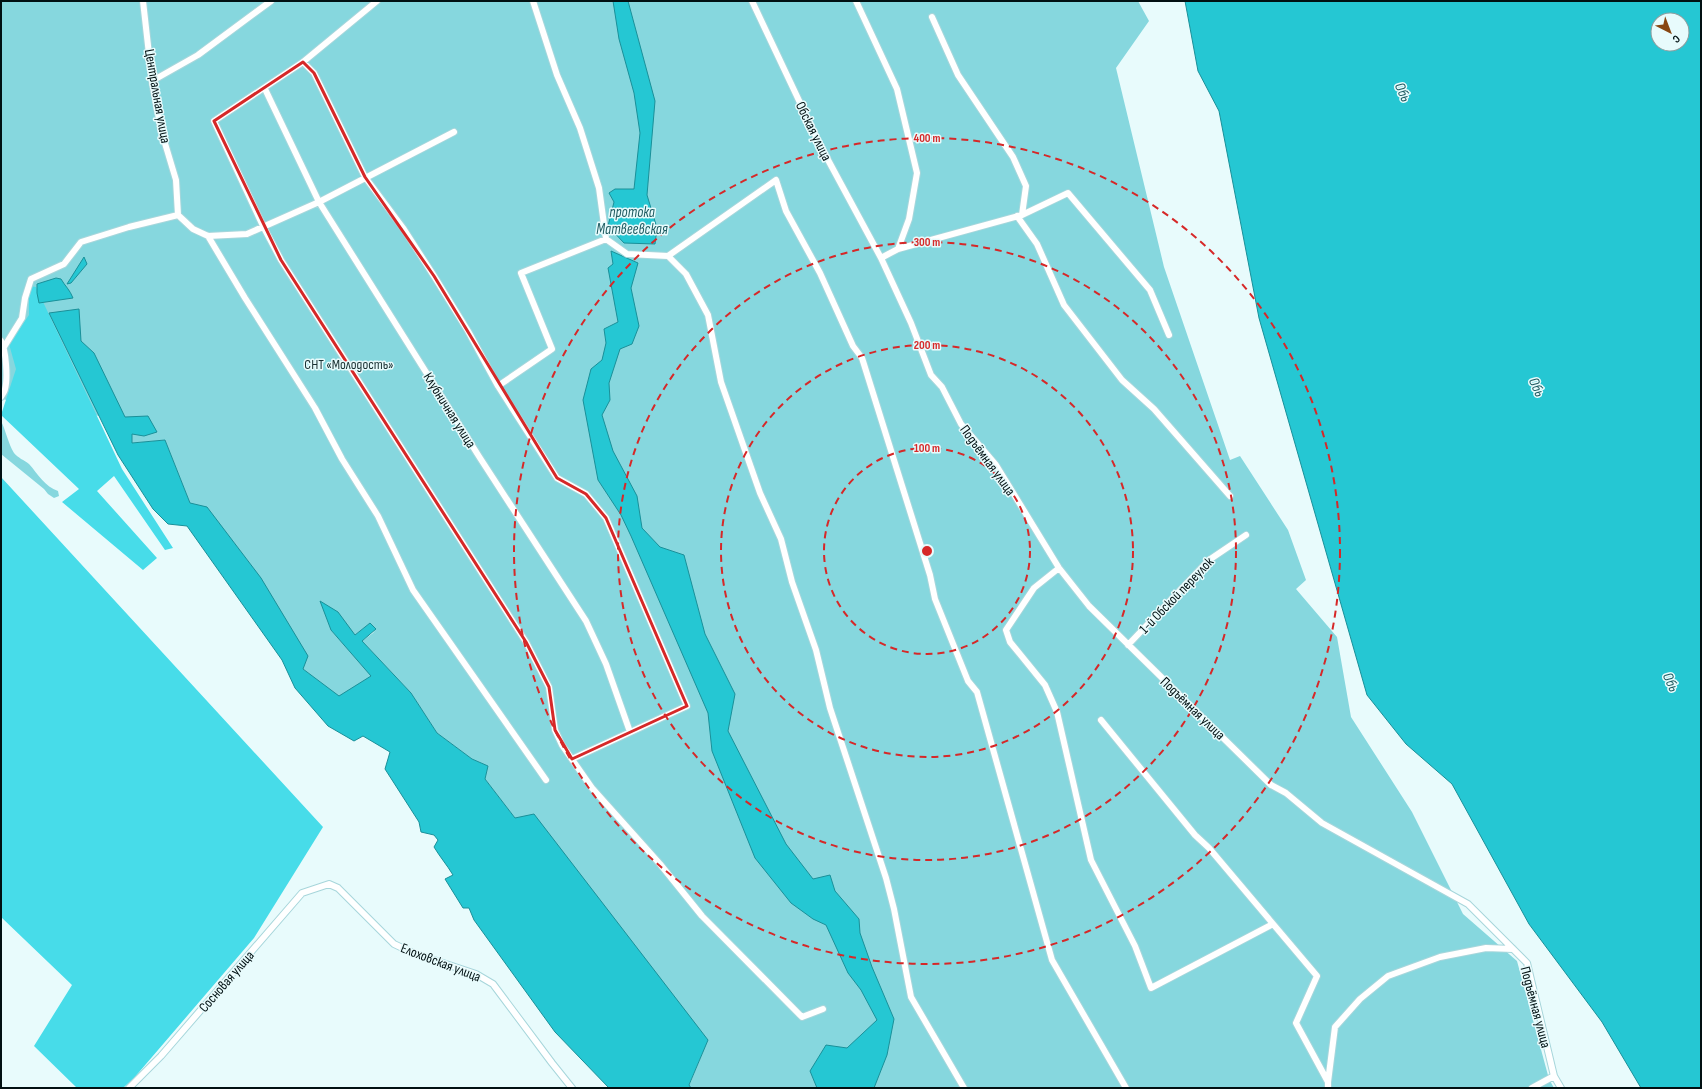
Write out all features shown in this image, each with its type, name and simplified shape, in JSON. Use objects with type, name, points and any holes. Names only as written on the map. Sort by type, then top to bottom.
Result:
[{"type":"street","name":"Центральная улица","points":[[143,1],[152,81],[161,130],[176,180],[178,214]]},
{"type":"street","points":[[152,81],[198,55],[271,1]]},
{"type":"street","points":[[377,1],[303,62],[214,121],[263,226],[285,267],[526,642],[549,687],[555,730],[562,745],[592,788],[660,864],[702,916],[802,1017],[824,1009]]},
{"type":"street","points":[[533,1],[557,74],[580,128],[599,188],[606,239],[627,254],[668,256],[776,180],[786,211],[820,273],[853,346],[862,358],[930,575],[935,599],[968,681],[977,692],[1052,960],[1126,1088]]},
{"type":"street","name":"Обская улица","points":[[752,1],[820,145],[881,258]]},
{"type":"street","points":[[856,1],[897,89],[917,173],[908,219],[898,249]]},
{"type":"street","points":[[932,17],[958,75],[1014,157],[1026,186],[1020,215],[1037,244],[1064,305],[1122,380],[1154,409],[1230,496]]},
{"type":"street","points":[[303,62],[314,73],[365,177],[415,246],[468,331],[498,386],[557,478],[586,494],[606,518],[687,706],[572,759]]},
{"type":"street","name":"Клубничная улица","points":[[265,88],[319,202],[480,458],[586,621],[606,664],[630,732]]},
{"type":"street","points":[[1,397],[5,388],[3,344],[22,318],[25,298],[31,279],[64,264],[81,242],[178,214],[193,229],[208,236],[247,234],[319,202],[454,132]]},
{"type":"street","points":[[881,258],[898,249],[1020,215],[1068,193],[1150,290],[1169,335]]},
{"type":"street","points":[[208,236],[245,298],[315,408],[342,459],[378,516],[413,590],[546,780]]},
{"type":"street","points":[[498,386],[552,349],[521,273],[606,239]]},
{"type":"street","points":[[668,256],[686,274],[708,315],[721,382],[760,493],[781,539],[792,582],[816,650],[830,708],[886,878],[894,909],[911,997],[964,1088]]},
{"type":"street","name":"Подъёмная улица","points":[[881,258],[911,323],[931,375],[942,387],[961,424],[996,465],[1059,568],[1089,606],[1271,785],[1286,793],[1322,823],[1468,904],[1527,963],[1554,1076],[1561,1088]]},
{"type":"street","name":"1-й Обской переулок","points":[[1128,645],[1209,560],[1246,535]]},
{"type":"street","points":[[1059,568],[1034,588],[1006,630],[1010,642],[1045,685],[1057,712],[1091,860],[1135,946],[1151,988],[1273,924]]},
{"type":"street","points":[[1101,720],[1195,835],[1209,848],[1317,976],[1296,1023],[1328,1085]]},
{"type":"street","name":"Сосновая улица","points":[[129,1088],[162,1056],[302,894],[329,884]]},
{"type":"street","name":"Елоховская улица","points":[[329,884],[338,888],[394,944],[413,953],[476,974],[493,984],[572,1088]]},
{"type":"street","points":[[1328,1085],[1336,1026],[1360,999],[1388,976],[1440,957],[1486,948],[1513,949]]},
{"type":"street","points":[[1532,1088],[1554,1076]]},
{"type":"highlighted area","points":[[303,62],[314,73],[365,177],[434,276],[557,478],[586,494],[606,518],[687,706],[572,759],[555,730],[549,687],[526,642],[281,260],[214,121]]},
{"type":"green space","name":"СНТ «Молодость»","points":[[1,1],[1138,1],[1149,21],[1116,68],[1164,267],[1230,460],[1240,456],[1288,530],[1306,580],[1296,589],[1337,637],[1351,717],[1412,812],[1463,914],[1517,961],[1549,1079],[1554,1088],[691,1088],[689,1086],[703,1052],[693,1033],[515,818],[485,779],[487,766],[472,759],[437,733],[411,693],[362,641],[376,629],[370,623],[355,635],[331,630],[372,676],[339,697],[303,669],[190,503],[165,440],[132,443],[132,434],[125,417],[111,418],[1,399]]},
{"type":"green space","points":[[1,421],[14,453],[29,464],[45,483],[58,491],[59,496],[54,498],[48,494],[44,489],[1,454]]},
{"type":"shaded area","points":[[29,286],[36,287],[122,469],[173,548],[165,550],[114,476],[97,491],[157,558],[143,570],[62,502],[79,489],[1,415],[16,369],[9,344],[29,315]]},
{"type":"shaded area","points":[[1,477],[323,827],[254,938],[134,1078],[123,1088],[77,1088],[34,1046],[72,985],[1,917]]},
{"type":"water","name":"протока Матвеевская","points":[[613,1],[628,1],[655,101],[647,195],[657,228],[655,244],[624,243],[608,226],[614,202],[609,193],[615,189],[634,189],[640,133],[634,93],[619,39]]},
{"type":"water","name":"Обь","points":[[1185,1],[1701,1],[1701,1088],[1641,1088],[1602,1022],[1529,924],[1452,784],[1406,744],[1367,695],[1259,318],[1219,111],[1198,71]]},
{"type":"water","points":[[611,251],[638,263],[631,288],[639,326],[632,344],[620,349],[609,383],[610,400],[602,415],[613,451],[637,496],[642,528],[660,547],[684,555],[705,634],[735,694],[728,731],[786,844],[813,879],[830,875],[835,891],[859,919],[860,933],[872,967],[894,1019],[887,1055],[874,1088],[817,1088],[810,1071],[826,1045],[847,1048],[877,1020],[861,990],[848,973],[826,925],[813,919],[791,903],[755,858],[712,751],[708,713],[631,536],[621,515],[598,480],[583,400],[591,369],[602,360],[606,343],[604,329],[618,322],[608,268],[613,264]]},
{"type":"water","points":[[84,257],[87,264],[71,283],[67,284]]},
{"type":"water","points":[[56,278],[61,279],[73,298],[39,303],[37,284]]},
{"type":"water","points":[[79,309],[81,341],[94,353],[125,417],[148,416],[157,432],[144,436],[132,434],[132,443],[165,440],[190,503],[207,507],[261,578],[308,656],[303,669],[339,696],[371,676],[331,630],[320,601],[338,612],[355,635],[370,623],[376,629],[362,641],[411,693],[437,733],[472,759],[488,766],[485,779],[515,818],[534,814],[708,1040],[689,1085],[691,1088],[609,1088],[555,1032],[474,920],[469,908],[463,908],[445,879],[453,875],[434,847],[438,840],[434,835],[421,832],[419,822],[385,769],[390,752],[363,736],[354,741],[328,726],[295,688],[282,660],[187,526],[168,524],[153,509],[118,455],[49,313]]}]
